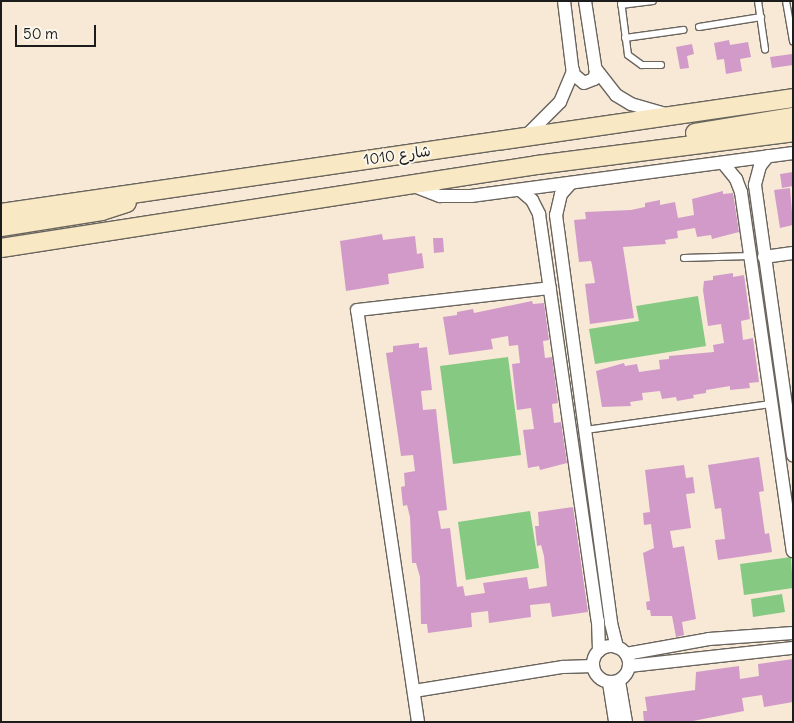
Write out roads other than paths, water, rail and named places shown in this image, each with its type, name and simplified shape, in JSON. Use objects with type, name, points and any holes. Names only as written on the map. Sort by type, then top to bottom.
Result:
[{"type":"street","points":[[564,1],[572,71],[577,81],[584,83],[594,79],[596,68],[585,1]]},
{"type":"street","points":[[596,68],[616,95],[631,104],[667,115]]},
{"type":"street","points":[[527,135],[560,102],[572,71]]},
{"type":"street","name":"شارع 1010","points":[[3,216],[170,188],[793,98]]},
{"type":"street","points":[[650,151],[690,134],[793,117]]},
{"type":"street","points":[[3,248],[410,186],[793,132]]},
{"type":"street","points":[[410,186],[440,196],[455,198],[793,153]]},
{"type":"street","points":[[768,156],[757,172],[756,190],[793,455]]},
{"type":"street","points":[[723,163],[736,179],[741,192],[793,551]]},
{"type":"street","points":[[571,183],[558,201],[557,221],[612,631],[624,656],[614,682],[615,722]]},
{"type":"street","points":[[520,190],[536,206],[540,221],[598,621],[599,651],[593,666],[596,675],[614,682]]},
{"type":"street","points":[[741,192],[756,190]]},
{"type":"street","points":[[540,221],[549,216],[557,221]]},
{"type":"street","points":[[764,257],[793,253]]},
{"type":"street","points":[[418,722],[357,310],[550,288]]},
{"type":"street","points":[[624,656],[709,639],[793,633]]},
{"type":"street","points":[[599,651],[624,656],[793,648]]},
{"type":"street","points":[[414,691],[563,667],[593,666]]},
{"type":"street","points":[[614,682],[626,722]]},
{"type":"lane","points":[[653,1],[621,3],[625,38],[632,60],[642,65],[661,65]]},
{"type":"lane","points":[[758,1],[765,49]]},
{"type":"lane","points":[[786,1],[793,41]]},
{"type":"lane","points":[[699,26],[760,16]]},
{"type":"lane","points":[[625,38],[683,30]]},
{"type":"lane","points":[[684,258],[750,256]]},
{"type":"lane","points":[[585,430],[771,404]]}]
